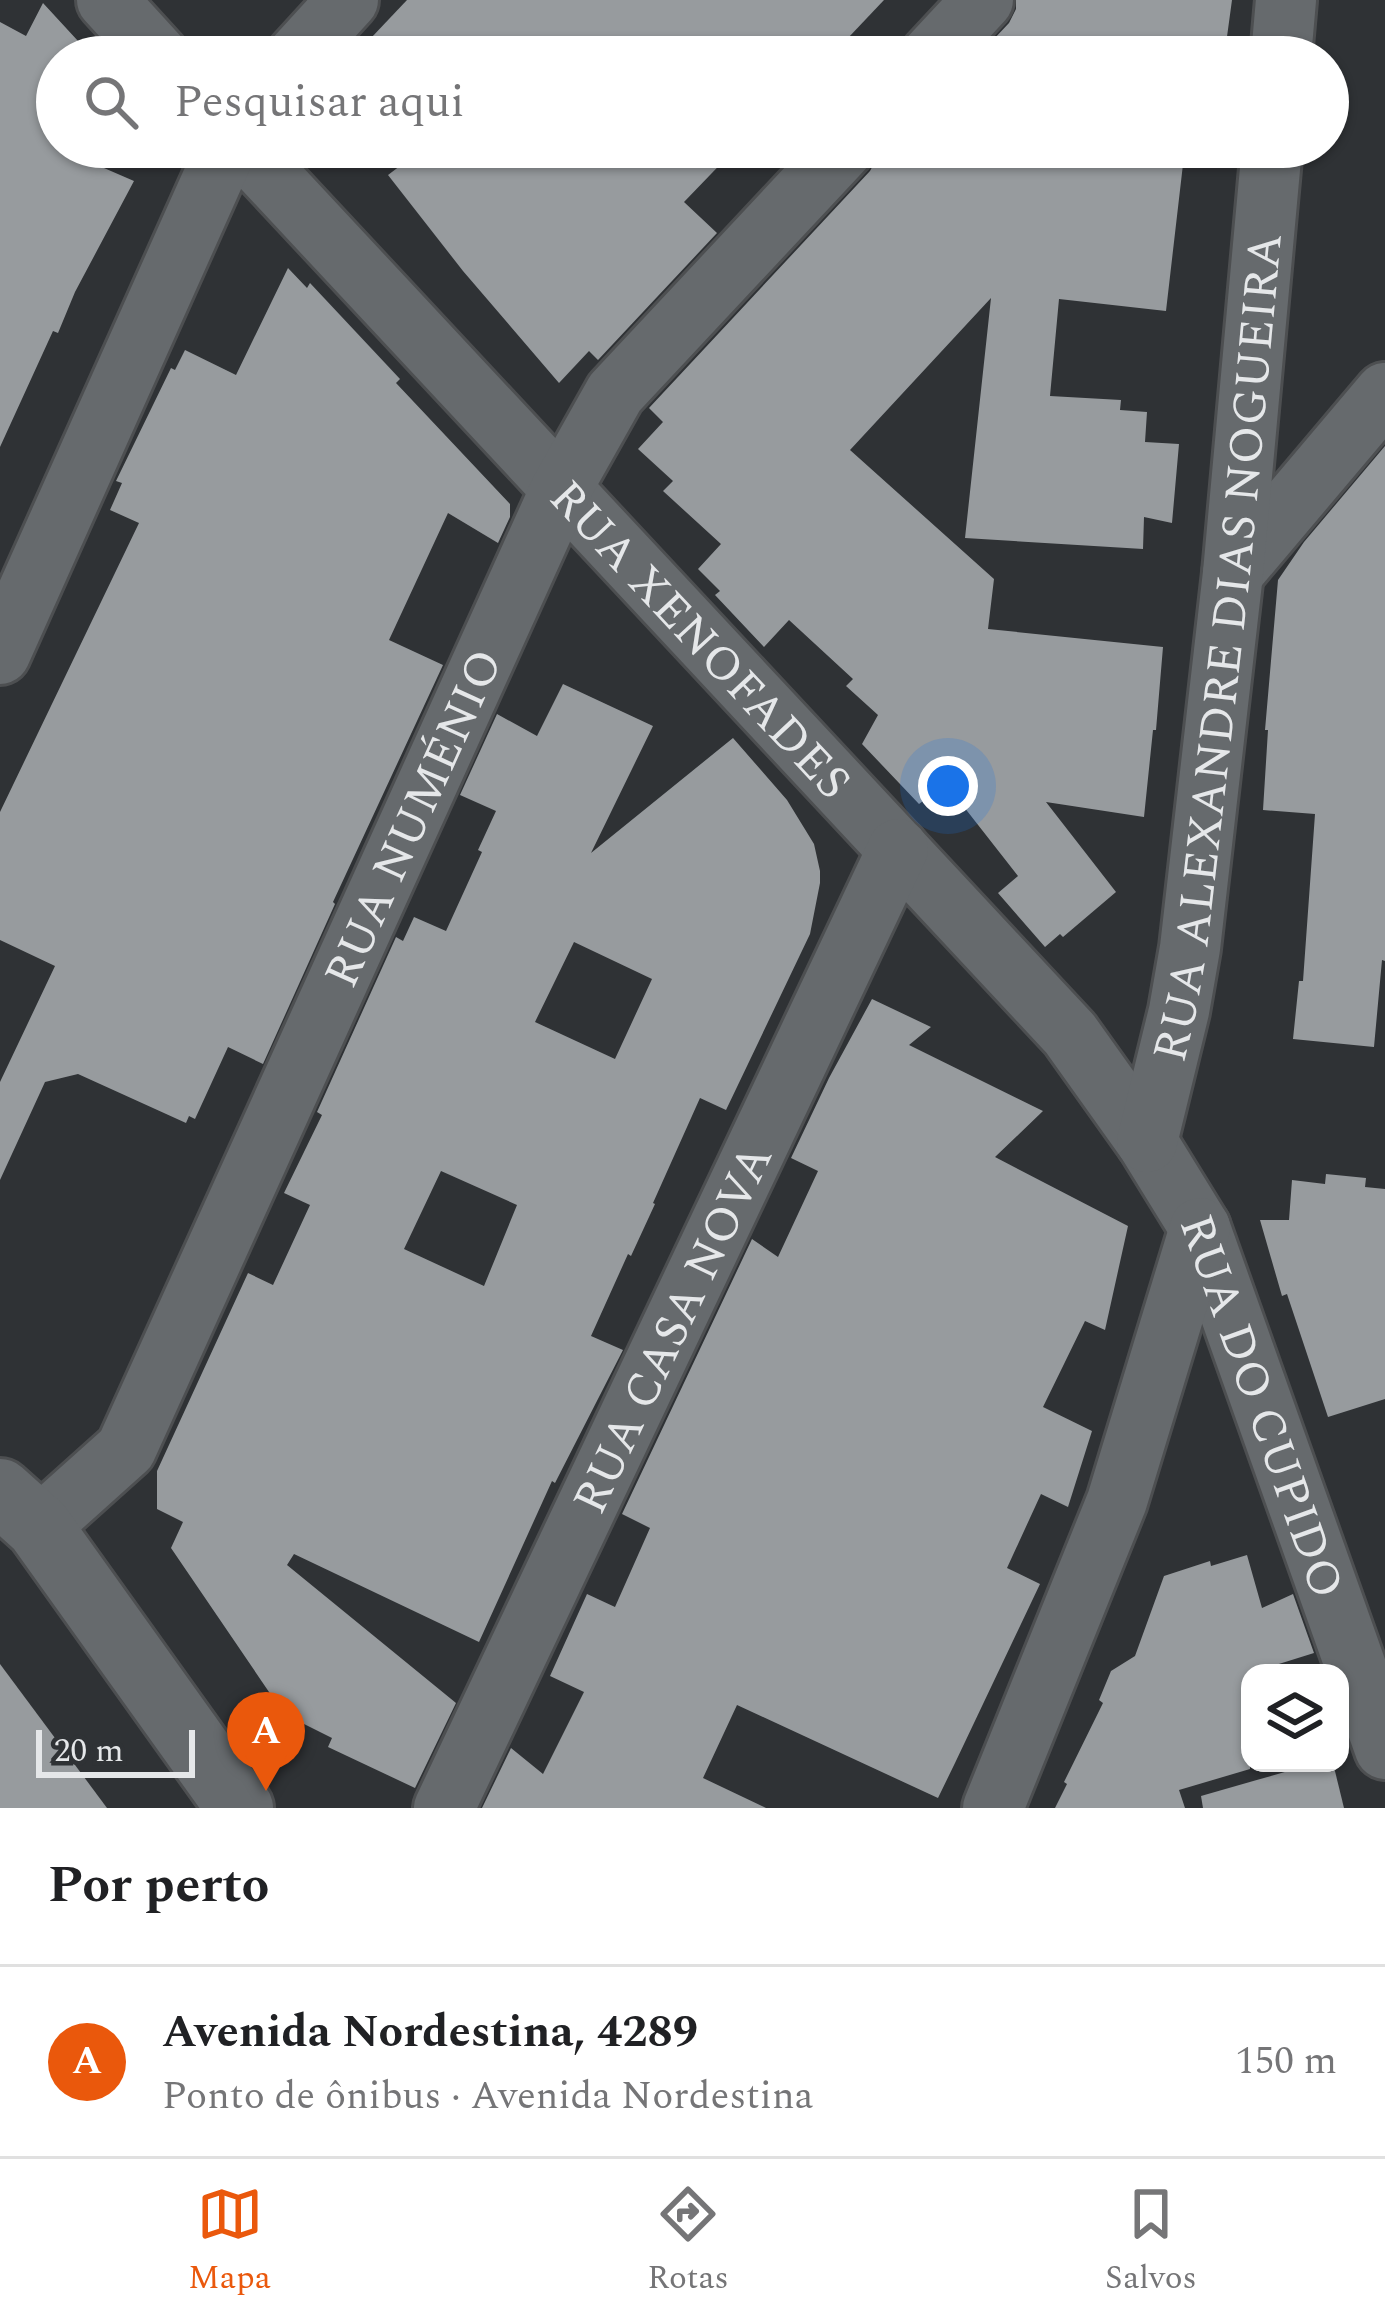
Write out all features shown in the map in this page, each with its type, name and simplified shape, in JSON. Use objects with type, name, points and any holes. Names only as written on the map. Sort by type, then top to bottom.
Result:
[{"type":"main road","points":[[13,1520],[239,1808]]},
{"type":"street","points":[[106,0],[139,36]]},
{"type":"street","points":[[315,36],[348,0]]},
{"type":"street","points":[[950,36],[983,0]]},
{"type":"street","points":[[1283,36],[1286,0]]},
{"type":"street","points":[[0,654],[218,168]]},
{"type":"street","name":"RUA XENOFADES","points":[[263,168],[1070,1034],[1148,1142]]},
{"type":"street","name":"RUA NUMÉNIO","points":[[13,1520],[127,1449],[561,489],[615,392],[825,168]]},
{"type":"street","name":"RUA ALEXANDRE DIAS NOGUEIRA","points":[[1148,1142],[1190,948],[1233,573],[1270,168]]},
{"type":"street","points":[[1233,573],[1385,393]]},
{"type":"street","name":"RUA CASA NOVA","points":[[444,1808],[898,849]]},
{"type":"street","name":"RUA DO CUPIDO","points":[[1148,1142],[1200,1228],[1385,1749]]},
{"type":"street","points":[[993,1808],[1118,1501],[1200,1228]]},
{"type":"building","points":[[407,0],[884,0],[850,36],[373,36]]},
{"type":"building","points":[[1016,0],[1232,0],[1227,36],[997,36],[1016,9]]},
{"type":"building","points":[[43,3],[73,36],[36,36],[36,168],[104,168],[134,181],[58,333],[53,331],[0,447],[0,22],[26,36]]},
{"type":"building","points":[[397,168],[717,168],[684,202],[717,233],[598,360],[589,351],[559,383],[388,175]]},
{"type":"building","points":[[1183,168],[1166,311],[1059,299],[1050,396],[1121,400],[1120,410],[1147,412],[1145,442],[1179,444],[1172,523],[1144,517],[1143,549],[965,538],[991,298],[850,450],[994,579],[988,629],[1163,647],[1144,817],[1046,802],[1116,892],[1045,947],[998,893],[1018,876],[946,784],[919,804],[862,744],[878,715],[846,686],[853,679],[789,620],[764,647],[715,595],[720,591],[698,569],[721,544],[663,491],[673,481],[638,449],[663,422],[649,408],[870,171]]},
{"type":"building","points":[[288,268],[307,288],[310,283],[400,379],[396,383],[510,504],[510,517],[498,543],[448,513],[389,640],[443,665],[263,1064],[228,1047],[195,1119],[189,1116],[186,1123],[78,1074],[45,1082],[0,1180],[0,1082],[55,966],[0,940],[0,812],[139,523],[110,510],[122,483],[116,481],[171,368],[175,370],[185,350],[236,375]]},
{"type":"building","points":[[1385,446],[1385,961],[1374,1047],[1293,1039],[1299,981],[1303,981],[1315,814],[1263,810],[1278,580]]},
{"type":"building","points":[[563,684],[653,726],[591,853],[733,738],[787,800],[814,844],[820,883],[810,934],[726,1110],[700,1098],[591,1336],[623,1350],[555,1483],[552,1481],[479,1642],[294,1554],[287,1565],[456,1703],[415,1788],[328,1747],[332,1738],[284,1714],[171,1548],[183,1522],[157,1509],[157,1471],[248,1273],[273,1285],[310,1205],[284,1193],[396,937],[403,941],[414,917],[446,931],[482,852],[478,850],[496,811],[460,795],[497,714],[537,736]],"holes":[[[574,942],[652,979],[615,1059],[535,1022]],[[441,1171],[517,1205],[484,1286],[404,1249]]]},
{"type":"building","points":[[872,999],[931,1027],[909,1045],[1043,1111],[995,1157],[1128,1226],[1105,1330],[1085,1321],[1043,1407],[1092,1431],[1068,1507],[1041,1494],[1007,1568],[1040,1584],[955,1763],[938,1798],[737,1705],[703,1778],[766,1808],[482,1808],[511,1748],[543,1774],[584,1692],[550,1676],[587,1594],[615,1607],[650,1528],[622,1514],[752,1239],[778,1257],[818,1171],[791,1158]]},
{"type":"building","points":[[1326,1174],[1366,1178],[1365,1187],[1385,1189],[1385,1399],[1328,1417],[1287,1294],[1282,1296],[1260,1220],[1289,1220],[1292,1180],[1325,1184]]},
{"type":"building","points":[[1247,1555],[1262,1608],[1293,1594],[1314,1653],[1279,1664],[1241,1664],[1241,1772],[1179,1790],[1185,1808],[1055,1808],[1103,1703],[1099,1700],[1111,1671],[1135,1656],[1164,1576],[1210,1561],[1211,1566]]},
{"type":"building","points":[[0,1664],[107,1808],[0,1808]]},
{"type":"building","points":[[1285,1772],[1335,1772],[1344,1808],[1203,1808],[1201,1796]]},
{"type":"place","name":"Avenida Nordestina, 4289","points":[[266,1791]]}]
